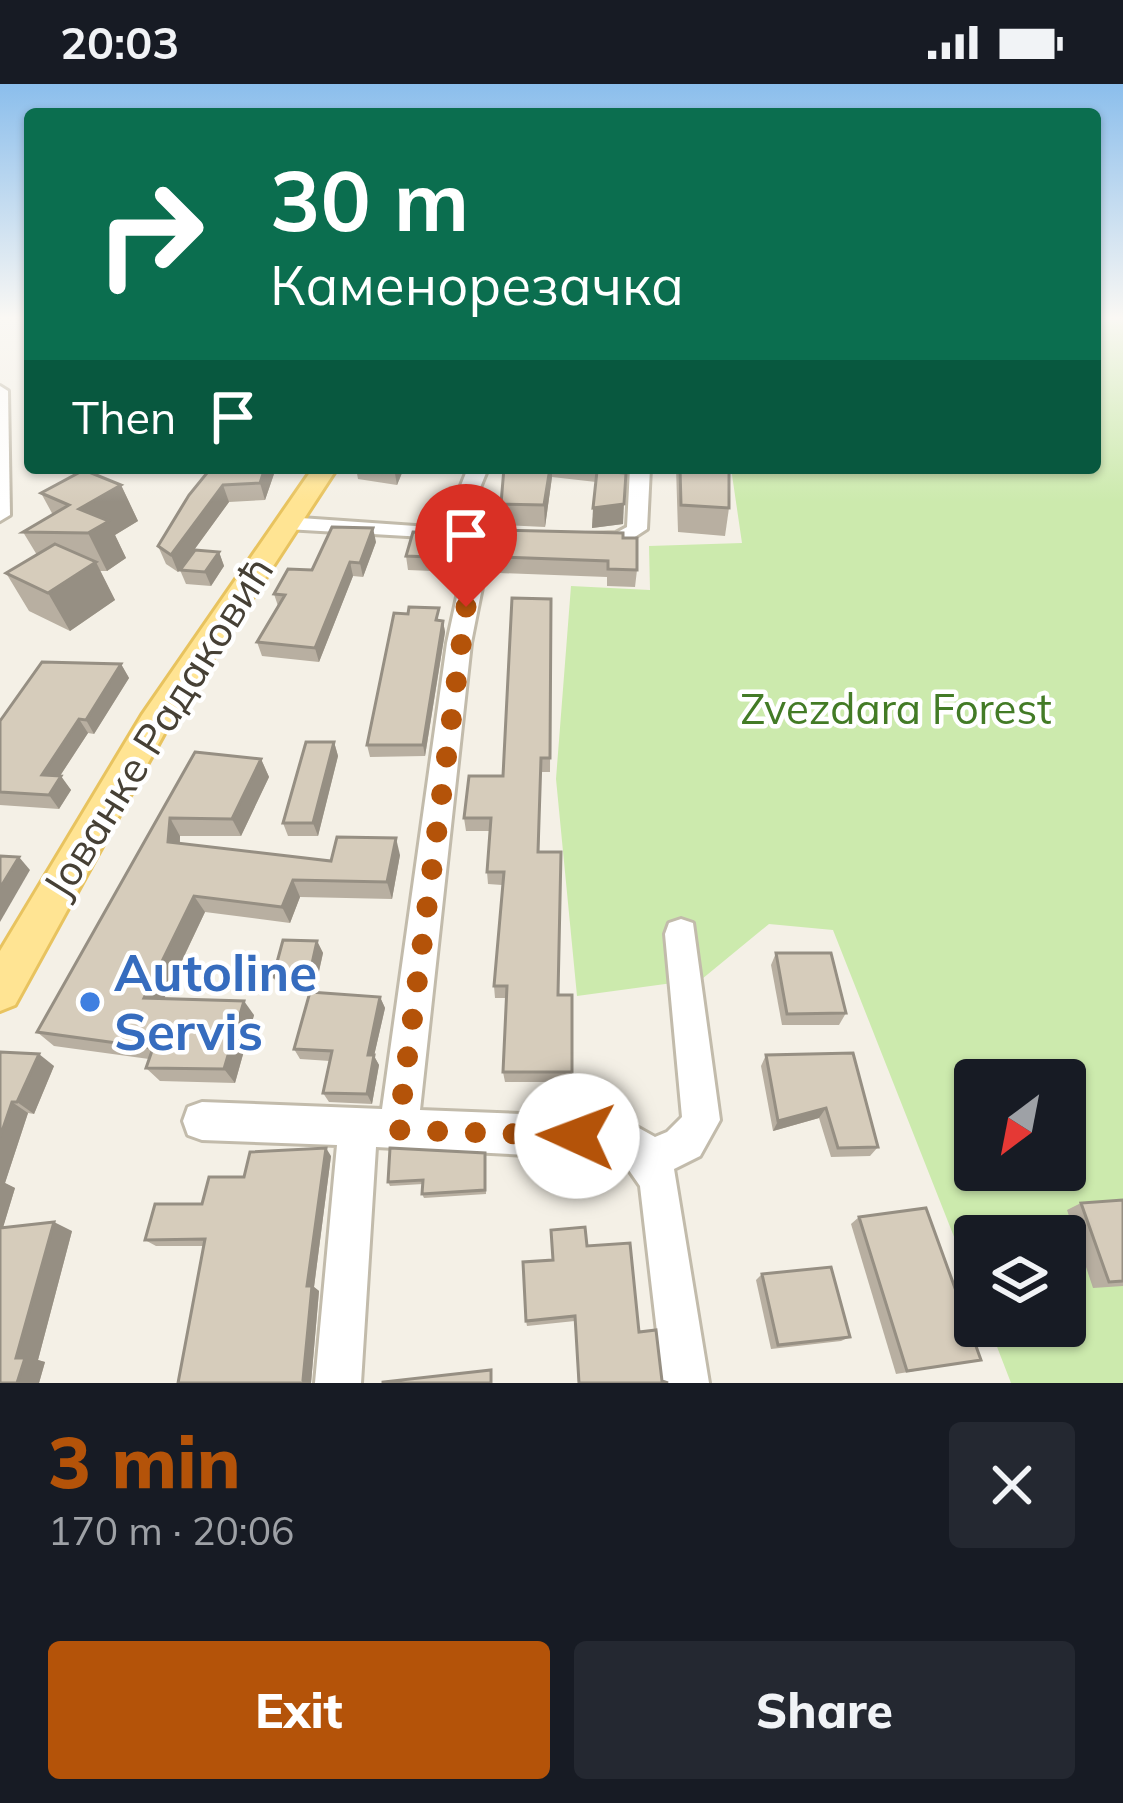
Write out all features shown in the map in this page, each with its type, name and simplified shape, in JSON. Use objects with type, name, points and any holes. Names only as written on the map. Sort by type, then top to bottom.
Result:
[{"type":"main road","name":"Јованке Радаковић","points":[[0,991],[106,800],[230,601],[321,474]]},
{"type":"street","points":[[0,391],[0,515]]},
{"type":"street","points":[[338,1383],[479,536],[478,474]]},
{"type":"street","points":[[575,539],[632,536],[637,529],[640,474]]},
{"type":"street","points":[[286,523],[479,536]]},
{"type":"street","points":[[649,1158],[682,1148],[701,1120],[680,934]]},
{"type":"street","points":[[202,1121],[621,1137],[649,1158],[660,1186],[686,1383]]},
{"type":"green space","name":"Zvezdara Forest","points":[[1101,381],[1123,381],[1123,1383],[1011,1383],[997,1347],[1086,1347],[1086,1215],[954,1215],[954,1237],[833,930],[769,924],[702,979],[577,996],[556,779],[571,586],[650,590],[649,546],[742,543],[732,474],[1101,474]]},
{"type":"building","points":[[77,474],[94,474],[121,485],[79,509],[109,521],[88,533],[23,532],[69,505],[41,493]]},
{"type":"building","points":[[206,474],[263,474],[260,483],[223,485],[171,555],[158,546]]},
{"type":"building","points":[[504,474],[549,474],[544,505],[501,504]]},
{"type":"building","points":[[597,474],[626,474],[624,504],[593,508]]},
{"type":"building","points":[[680,474],[729,474],[729,508],[681,505]]},
{"type":"building","points":[[332,527],[373,528],[360,563],[350,562],[315,648],[257,642],[285,595],[274,594],[288,569],[312,570]]},
{"type":"building","points":[[500,530],[623,533],[623,538],[637,538],[637,570],[608,569],[608,561],[498,557]]},
{"type":"building","points":[[413,532],[461,533],[455,558],[406,556]]},
{"type":"building","points":[[55,544],[96,562],[48,593],[6,573]]},
{"type":"building","points":[[195,550],[219,552],[205,572],[180,570]]},
{"type":"building","points":[[512,598],[551,599],[550,758],[541,758],[538,852],[561,852],[558,995],[572,995],[572,1072],[503,1072],[507,986],[494,986],[504,872],[487,872],[491,818],[464,818],[469,776],[503,776]]},
{"type":"building","points":[[409,607],[439,608],[436,620],[443,621],[423,745],[367,745],[394,613],[408,614]]},
{"type":"building","points":[[42,662],[121,664],[86,720],[79,719],[42,775],[61,776],[49,795],[0,792],[0,721]]},
{"type":"building","points":[[306,742],[334,742],[313,823],[283,823]]},
{"type":"building","points":[[195,752],[261,759],[232,819],[170,818],[168,842],[331,861],[337,837],[396,838],[387,882],[293,880],[282,907],[194,896],[144,998],[244,1001],[224,1069],[146,1068],[153,1048],[37,1032]]},
{"type":"building","points":[[0,856],[19,857],[0,888]]},
{"type":"building","points":[[283,940],[317,941],[309,977],[273,977]]},
{"type":"building","points":[[776,953],[831,953],[846,1013],[787,1014]]},
{"type":"building","points":[[310,992],[380,997],[368,1055],[374,1055],[367,1094],[323,1093],[332,1051],[294,1049]]},
{"type":"building","points":[[0,1052],[39,1054],[17,1102],[12,1102],[0,1137]]},
{"type":"building","points":[[853,1053],[878,1147],[838,1148],[826,1108],[778,1121],[766,1055]]},
{"type":"building","points":[[326,1148],[307,1286],[312,1286],[303,1380],[307,1383],[178,1383],[205,1239],[145,1240],[155,1204],[202,1204],[209,1177],[244,1177],[250,1152]]},
{"type":"building","points":[[390,1148],[485,1153],[485,1190],[422,1194],[423,1180],[388,1182]]},
{"type":"building","points":[[554,1152],[594,1154],[594,1165],[554,1165]]},
{"type":"building","points":[[1123,1200],[1123,1281],[1109,1282],[1081,1203]]},
{"type":"building","points":[[926,1208],[954,1285],[954,1347],[976,1347],[981,1360],[907,1371],[859,1217]]},
{"type":"building","points":[[54,1222],[16,1358],[25,1358],[17,1383],[0,1383],[0,1228]]},
{"type":"building","points":[[585,1227],[587,1246],[630,1243],[639,1332],[656,1330],[662,1381],[668,1383],[579,1383],[575,1316],[526,1321],[523,1262],[553,1260],[551,1230]]},
{"type":"building","points":[[831,1267],[850,1337],[778,1345],[762,1274]]},
{"type":"building","points":[[491,1370],[491,1383],[383,1383],[383,1382]]},
{"type":"place","name":"Autoline Servis","points":[[90,1002]]},
{"type":"route","points":[[466,607],[398,1130],[577,1136]]}]
